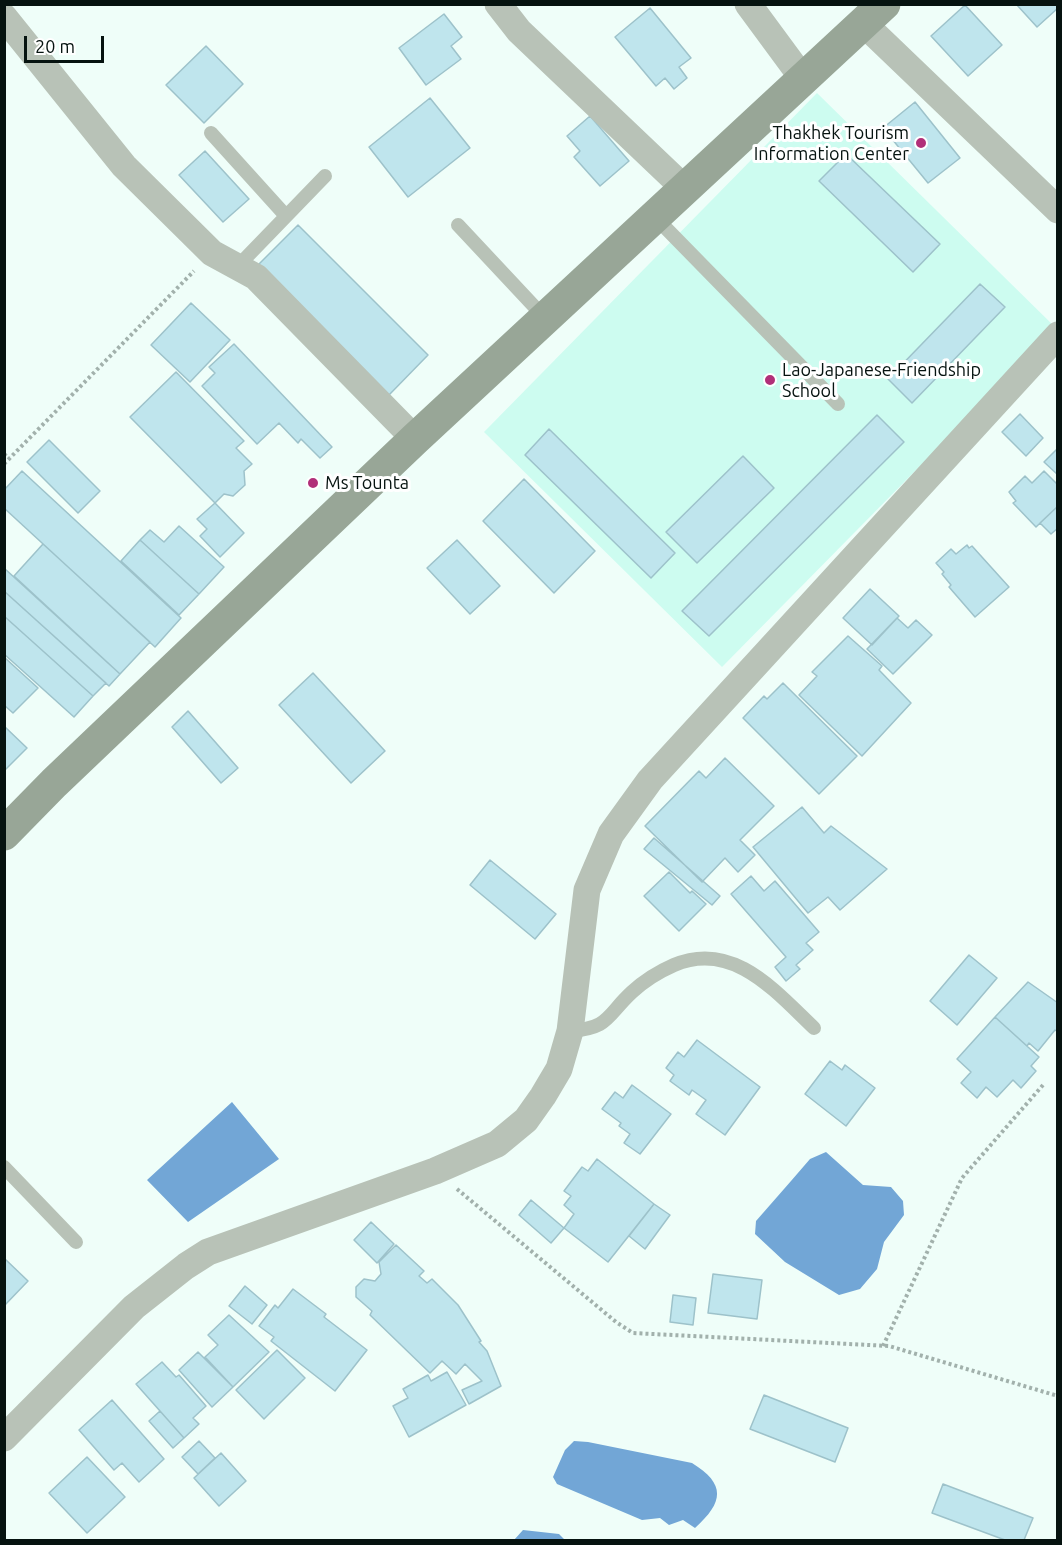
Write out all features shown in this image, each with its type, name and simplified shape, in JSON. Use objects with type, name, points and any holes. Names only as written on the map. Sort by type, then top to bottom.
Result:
[{"type":"street","points":[[498,4],[519,31],[684,188]]},
{"type":"street","points":[[748,4],[804,80]]},
{"type":"street","points":[[4,834],[54,783],[415,439],[874,14],[1058,210]]},
{"type":"street","points":[[4,17],[124,166],[212,254],[256,277],[415,439]]},
{"type":"street","points":[[4,1438],[134,1307],[186,1266],[208,1252],[435,1171],[497,1144],[526,1120],[559,1069],[570,1031],[587,890],[611,834],[650,780],[1058,334]]},
{"type":"lane","points":[[212,133],[285,216]]},
{"type":"lane","points":[[237,267],[325,177]]},
{"type":"lane","points":[[654,216],[838,404]]},
{"type":"lane","points":[[458,225],[545,318]]},
{"type":"lane","points":[[570,1031],[589,1030],[605,1022],[632,992],[656,973],[689,959],[731,962],[770,987],[814,1028]]},
{"type":"lane","points":[[4,1167],[76,1242]]},
{"type":"path","points":[[4,464],[212,254]]},
{"type":"path","points":[[4,454],[9,458]]},
{"type":"path","points":[[883,1346],[962,1178],[1043,1085]]},
{"type":"path","points":[[435,1171],[616,1322],[633,1333],[889,1346],[1058,1396]]},
{"type":"shaded area","name":"Lao-Japanese-Friendship School","points":[[817,93],[1056,328],[722,667],[484,432]]},
{"type":"water","points":[[232,1102],[279,1159],[188,1222],[147,1180]]},
{"type":"water","points":[[826,1152],[863,1185],[891,1187],[903,1201],[904,1215],[884,1242],[877,1269],[860,1289],[839,1295],[785,1262],[755,1234],[756,1221],[810,1159]]},
{"type":"water","points":[[574,1441],[692,1463],[711,1478],[716,1486],[716,1502],[705,1519],[695,1528],[683,1520],[669,1525],[660,1518],[642,1520],[557,1484],[553,1477],[565,1450]]},
{"type":"water","points":[[523,1530],[559,1534],[565,1540],[514,1540]]},
{"type":"building","points":[[1016,4],[1058,4],[1058,8],[1037,27]]},
{"type":"building","points":[[965,5],[1002,45],[968,76],[931,36]]},
{"type":"building","points":[[650,8],[691,58],[679,67],[687,78],[674,89],[665,78],[656,86],[615,37]]},
{"type":"building","points":[[444,14],[462,37],[451,46],[461,59],[426,85],[399,48]]},
{"type":"building","points":[[206,46],[243,84],[204,123],[166,85]]},
{"type":"building","points":[[430,98],[470,148],[408,197],[369,147]]},
{"type":"building","name":"Thakhek Tourism Information Center","points":[[915,102],[960,158],[928,183],[883,128]]},
{"type":"building","points":[[590,116],[629,161],[600,186],[574,157],[580,151],[567,136]]},
{"type":"building","points":[[205,151],[249,199],[223,222],[179,175]]},
{"type":"building","points":[[846,154],[940,244],[913,272],[819,181]]},
{"type":"building","points":[[298,225],[428,355],[389,395],[258,265]]},
{"type":"building","points":[[980,284],[1005,307],[912,403],[888,379]]},
{"type":"building","points":[[191,303],[230,340],[190,382],[151,345]]},
{"type":"building","points":[[234,344],[332,447],[320,458],[301,439],[298,443],[279,423],[257,444],[202,386],[215,373],[209,367]]},
{"type":"building","points":[[176,372],[244,441],[236,448],[252,464],[244,471],[245,485],[233,496],[224,494],[215,503],[130,417]]},
{"type":"building","points":[[1020,414],[1043,438],[1026,456],[1002,432]]},
{"type":"building","points":[[877,415],[904,442],[709,636],[682,611]]},
{"type":"building","points":[[549,429],[675,553],[651,578],[525,455]]},
{"type":"building","points":[[49,440],[100,491],[78,513],[27,462]]},
{"type":"building","points":[[1058,450],[1058,475],[1044,462]]},
{"type":"building","points":[[743,456],[774,488],[697,563],[666,532]]},
{"type":"building","points":[[22,471],[181,618],[155,647],[4,508],[4,490]]},
{"type":"building","points":[[1044,471],[1058,485],[1058,506],[1036,527],[1013,503],[1016,501],[1009,492],[1025,476],[1032,483]]},
{"type":"building","points":[[524,479],[595,551],[554,593],[483,521]]},
{"type":"building","points":[[215,503],[244,533],[220,557],[200,536],[207,529],[197,519]]},
{"type":"building","points":[[1058,506],[1058,528],[1051,534],[1040,523]]},
{"type":"building","points":[[179,526],[224,567],[199,594],[140,540],[150,530],[164,542]]},
{"type":"building","points":[[140,540],[199,594],[179,615],[121,561]]},
{"type":"building","points":[[457,540],[500,586],[470,614],[427,568]]},
{"type":"building","points":[[43,544],[150,642],[120,674],[14,576]]},
{"type":"building","points":[[967,545],[969,548],[972,546],[1009,587],[975,617],[949,587],[951,585],[942,574],[944,572],[936,563],[951,549],[956,554]]},
{"type":"building","points":[[4,568],[120,674],[109,686],[4,591]]},
{"type":"building","points":[[870,589],[899,616],[872,645],[843,618]]},
{"type":"building","points":[[4,591],[106,683],[93,696],[4,616]]},
{"type":"building","points":[[4,616],[93,696],[74,717],[4,654]]},
{"type":"building","points":[[897,618],[908,628],[916,620],[932,635],[893,674],[867,649]]},
{"type":"building","points":[[848,636],[882,666],[879,670],[911,703],[862,756],[799,695],[817,676],[812,672]]},
{"type":"building","points":[[4,657],[38,688],[13,713],[4,705]]},
{"type":"building","points":[[313,673],[385,751],[351,783],[279,705]]},
{"type":"building","points":[[783,683],[857,756],[819,794],[743,718],[764,696],[767,699]]},
{"type":"building","points":[[188,711],[238,768],[221,783],[172,727]]},
{"type":"building","points":[[4,726],[27,748],[4,771]]},
{"type":"building","points":[[725,758],[774,806],[740,840],[755,855],[738,872],[725,858],[702,882],[645,826],[699,771],[706,778]]},
{"type":"building","points":[[802,807],[824,833],[831,826],[887,869],[840,910],[828,897],[808,913],[753,847]]},
{"type":"building","points":[[654,838],[720,896],[712,905],[644,849]]},
{"type":"building","points":[[490,860],[556,914],[535,939],[470,885]]},
{"type":"building","points":[[669,872],[690,893],[692,891],[706,904],[679,931],[644,896]]},
{"type":"building","points":[[751,876],[764,891],[775,881],[819,932],[806,943],[813,950],[796,965],[800,969],[786,981],[775,967],[786,957],[731,894]]},
{"type":"building","points":[[969,955],[997,978],[957,1025],[930,1001]]},
{"type":"building","points":[[1028,982],[1058,1003],[1058,1032],[1055,1030],[1038,1051],[1029,1043],[1027,1046],[995,1017]]},
{"type":"building","points":[[995,1017],[1039,1057],[1031,1066],[1036,1071],[1021,1088],[1013,1080],[997,1097],[986,1087],[977,1098],[961,1083],[971,1072],[957,1059]]},
{"type":"building","points":[[697,1040],[760,1087],[725,1135],[696,1114],[706,1100],[692,1090],[689,1095],[670,1081],[674,1075],[666,1068],[678,1052],[684,1057]]},
{"type":"building","points":[[830,1061],[842,1070],[845,1065],[875,1088],[846,1126],[805,1094]]},
{"type":"building","points":[[632,1085],[671,1114],[640,1154],[624,1143],[630,1134],[619,1126],[621,1123],[602,1109],[615,1092],[623,1098]]},
{"type":"building","points":[[597,1159],[654,1204],[608,1262],[564,1228],[574,1214],[564,1205],[571,1196],[564,1191],[582,1167],[588,1171]]},
{"type":"building","points":[[531,1200],[564,1228],[551,1243],[519,1215]]},
{"type":"building","points":[[654,1204],[670,1215],[645,1249],[629,1236]]},
{"type":"building","points":[[371,1222],[394,1244],[377,1263],[354,1240]]},
{"type":"building","points":[[396,1245],[424,1271],[419,1276],[427,1283],[432,1279],[458,1305],[481,1341],[479,1342],[487,1351],[501,1386],[469,1404],[462,1390],[482,1381],[465,1364],[456,1374],[442,1361],[430,1373],[370,1315],[372,1311],[356,1297],[356,1287],[364,1279],[375,1281],[381,1274],[379,1262]]},
{"type":"building","points":[[4,1258],[28,1281],[4,1306]]},
{"type":"building","points":[[713,1274],[762,1280],[757,1319],[708,1313]]},
{"type":"building","points":[[245,1286],[267,1305],[252,1324],[229,1306]]},
{"type":"building","points":[[293,1289],[326,1314],[324,1317],[367,1350],[335,1391],[271,1341],[274,1337],[259,1326],[275,1305],[278,1308]]},
{"type":"building","points":[[673,1295],[696,1298],[693,1325],[670,1322]]},
{"type":"building","points":[[229,1315],[269,1352],[233,1387],[205,1357],[218,1345],[208,1335]]},
{"type":"building","points":[[277,1350],[305,1378],[264,1419],[236,1390]]},
{"type":"building","points":[[198,1352],[233,1387],[212,1407],[179,1370]]},
{"type":"building","points":[[162,1362],[176,1377],[179,1375],[206,1406],[193,1418],[199,1424],[184,1438],[136,1384]]},
{"type":"building","points":[[447,1372],[466,1405],[409,1437],[393,1406],[408,1398],[403,1389],[428,1375],[431,1381]]},
{"type":"building","points":[[764,1395],[848,1428],[835,1462],[750,1429]]},
{"type":"building","points":[[112,1400],[164,1459],[139,1482],[122,1463],[114,1470],[79,1430]]},
{"type":"building","points":[[160,1411],[184,1438],[173,1448],[149,1421]]},
{"type":"building","points":[[199,1441],[215,1458],[198,1474],[182,1457]]},
{"type":"building","points":[[221,1453],[246,1481],[219,1506],[194,1478]]},
{"type":"building","points":[[87,1457],[125,1497],[87,1533],[49,1493]]},
{"type":"building","points":[[943,1484],[1033,1518],[1024,1540],[1005,1540],[932,1513]]},
{"type":"place","name":"Thakhek Tourism Information Center","points":[[921,143]]},
{"type":"place","name":"Lao-Japanese-Friendship School","points":[[770,380]]},
{"type":"place","name":"Ms Tounta","points":[[313,483]]}]
